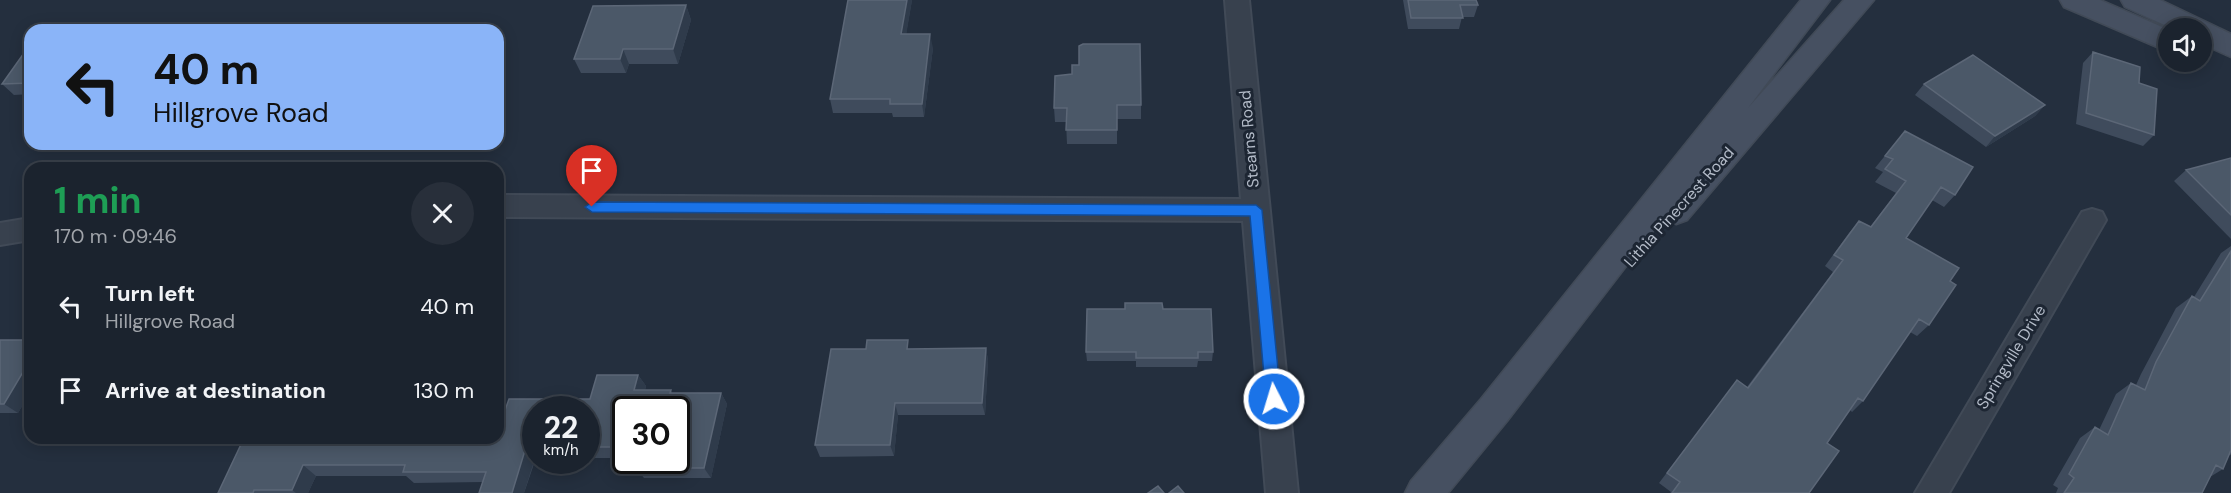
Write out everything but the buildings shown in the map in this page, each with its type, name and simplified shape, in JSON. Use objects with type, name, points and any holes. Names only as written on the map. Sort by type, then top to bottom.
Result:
[{"type":"main road","name":"Lithia Pinecrest Road","points":[[1424,493],[1494,410],[1816,0]]},
{"type":"main road","name":"Lithia Pinecrest Road","points":[[1494,410],[1699,186],[1860,0]]},
{"type":"main road","points":[[2074,0],[2158,37]]},
{"type":"main road","points":[[2135,0],[2174,18]]},
{"type":"main road","points":[[2212,37],[2231,47]]},
{"type":"main road","points":[[2212,59],[2231,66]]},
{"type":"street","name":"Stearns Road","points":[[1237,0],[1282,493]]},
{"type":"street","points":[[504,206],[1256,210]]},
{"type":"street","name":"Springville Drive","points":[[1931,493],[2092,220]]},
{"type":"street","points":[[0,234],[24,230]]},
{"type":"route","points":[[592,207],[1256,210],[1274,399]]}]
